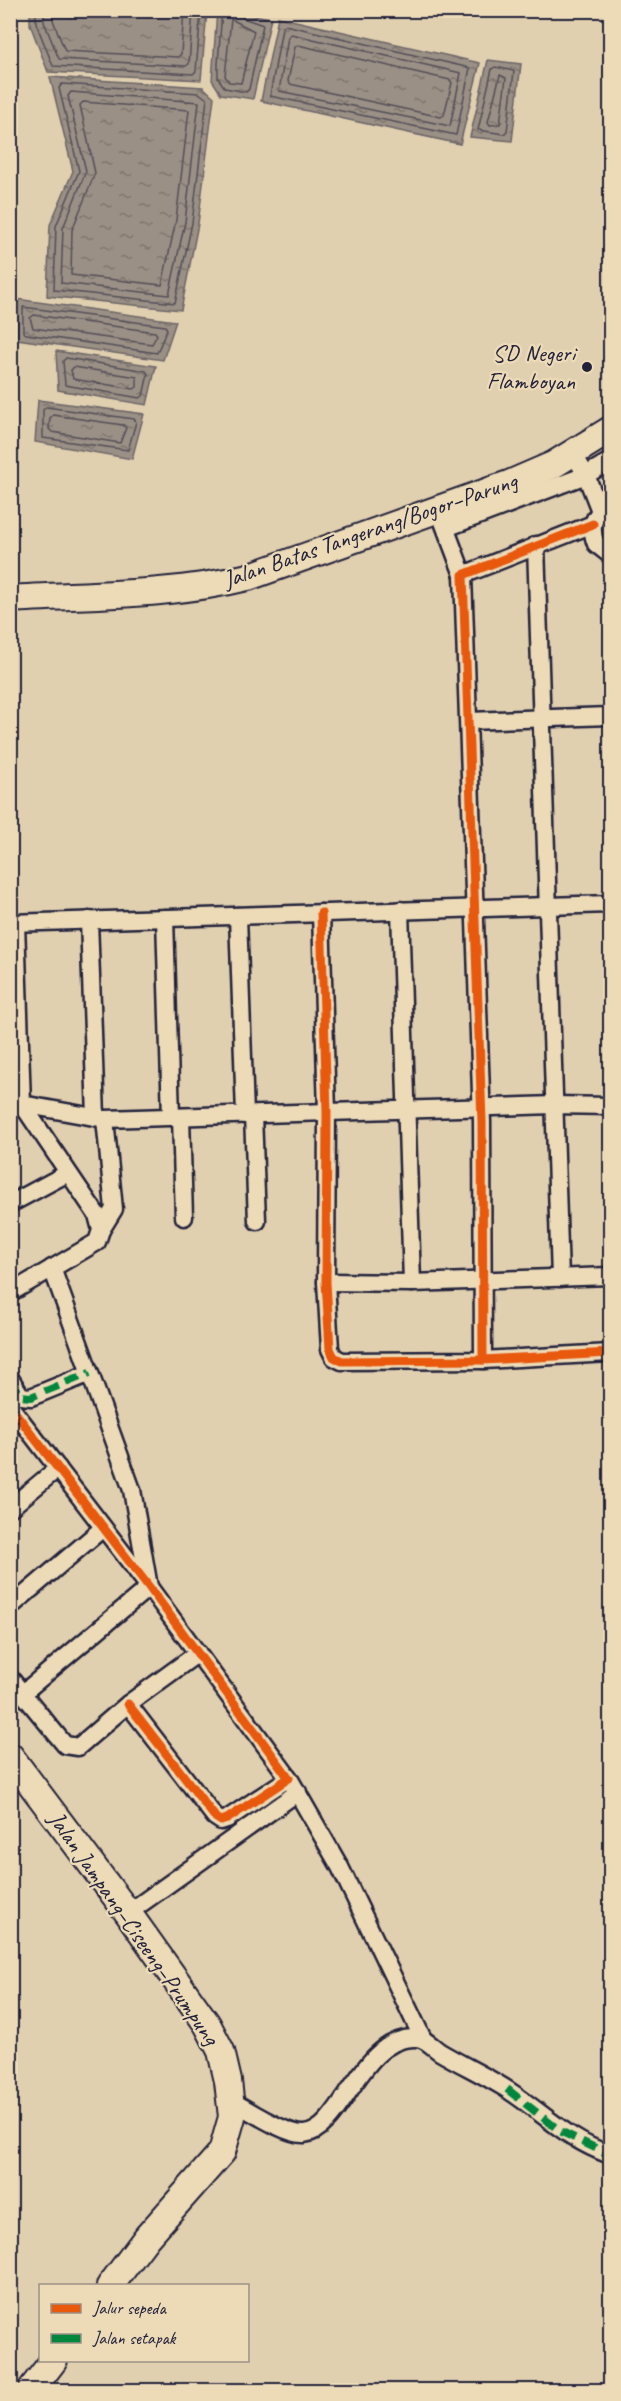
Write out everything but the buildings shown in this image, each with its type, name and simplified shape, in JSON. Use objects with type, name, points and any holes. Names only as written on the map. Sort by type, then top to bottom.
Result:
[{"type":"main road","name":"Jalan Batas Tangerang/Bogor–Parung","points":[[10,599],[218,584],[248,577],[442,519],[573,453],[608,439]]},
{"type":"main road","name":"Jalan Jampang–Ciseeng–Prumpung","points":[[10,1756],[128,1913],[207,2024],[221,2051],[232,2117],[222,2152],[147,2237],[112,2284]]},
{"type":"main road","points":[[31,2391],[53,2362]]},
{"type":"street","points":[[573,453],[586,475],[601,513],[597,544],[610,555]]},
{"type":"street","points":[[483,1360],[481,1108],[463,575],[442,519],[586,475],[610,461]]},
{"type":"street","points":[[463,575],[536,545],[601,513]]},
{"type":"street","points":[[536,545],[560,1278]]},
{"type":"street","points":[[469,721],[610,716]]},
{"type":"street","points":[[101,1230],[97,1215],[68,1173],[16,1108],[13,923],[610,904]]},
{"type":"street","points":[[400,910],[412,1283]]},
{"type":"street","points":[[321,913],[327,1112],[326,1282],[330,1349],[334,1357],[342,1361],[483,1360],[610,1353]]},
{"type":"street","points":[[238,916],[257,1221]]},
{"type":"street","points":[[165,918],[184,1217]]},
{"type":"street","points":[[10,1293],[97,1242],[101,1230],[114,1209],[100,1118],[90,920]]},
{"type":"street","points":[[16,1108],[100,1118],[554,1105],[610,1106]]},
{"type":"street","points":[[10,1204],[68,1173]]},
{"type":"street","points":[[52,1268],[132,1490],[149,1587]]},
{"type":"street","points":[[326,1282],[412,1283],[610,1276]]},
{"type":"street","points":[[10,1378],[21,1396],[31,1397],[90,1373]]},
{"type":"street","points":[[12,1410],[149,1587],[293,1785],[340,1867],[423,2039],[439,2051],[507,2089],[560,2131],[610,2155]]},
{"type":"street","points":[[10,1508],[58,1468]]},
{"type":"street","points":[[10,1607],[103,1528]]},
{"type":"street","points":[[23,1693],[149,1587]]},
{"type":"street","points":[[10,1678],[65,1745],[71,1748],[78,1747],[128,1704],[198,1653]]},
{"type":"street","points":[[128,1704],[215,1817],[221,1821],[293,1785]]},
{"type":"street","points":[[128,1913],[293,1785]]},
{"type":"street","points":[[230,2100],[288,2130],[304,2134],[312,2132],[338,2109],[359,2073],[375,2057],[407,2039],[423,2039]]},
{"type":"water","points":[[217,10],[271,18],[253,99],[221,94],[212,80]]},
{"type":"water","points":[[30,11],[207,11],[201,80],[48,72],[30,24]]},
{"type":"water","points":[[278,17],[480,63],[460,144],[261,101]]},
{"type":"water","points":[[488,60],[521,64],[512,141],[470,137]]},
{"type":"water","points":[[50,77],[203,87],[214,97],[198,224],[181,310],[47,296],[50,225],[73,171]]},
{"type":"water","points":[[16,299],[176,321],[163,360],[17,339]]},
{"type":"water","points":[[56,351],[156,366],[147,405],[58,390]]},
{"type":"water","points":[[38,400],[144,414],[132,459],[35,442]]},
{"type":"marked path","points":[[10,1378],[21,1396],[31,1397],[90,1373]]},
{"type":"marked path","points":[[507,2089],[560,2131],[610,2155]]},
{"type":"cycle path","points":[[483,1360],[482,1122],[463,575],[593,524]]},
{"type":"cycle path","points":[[321,913],[327,1112],[326,1282],[330,1349],[334,1357],[342,1361],[483,1360],[610,1353]]},
{"type":"cycle path","points":[[10,1406],[149,1587],[289,1778],[221,1821],[215,1817],[128,1704]]},
{"type":"place","name":"SD Negeri Flamboyan","points":[[587,367]]}]
